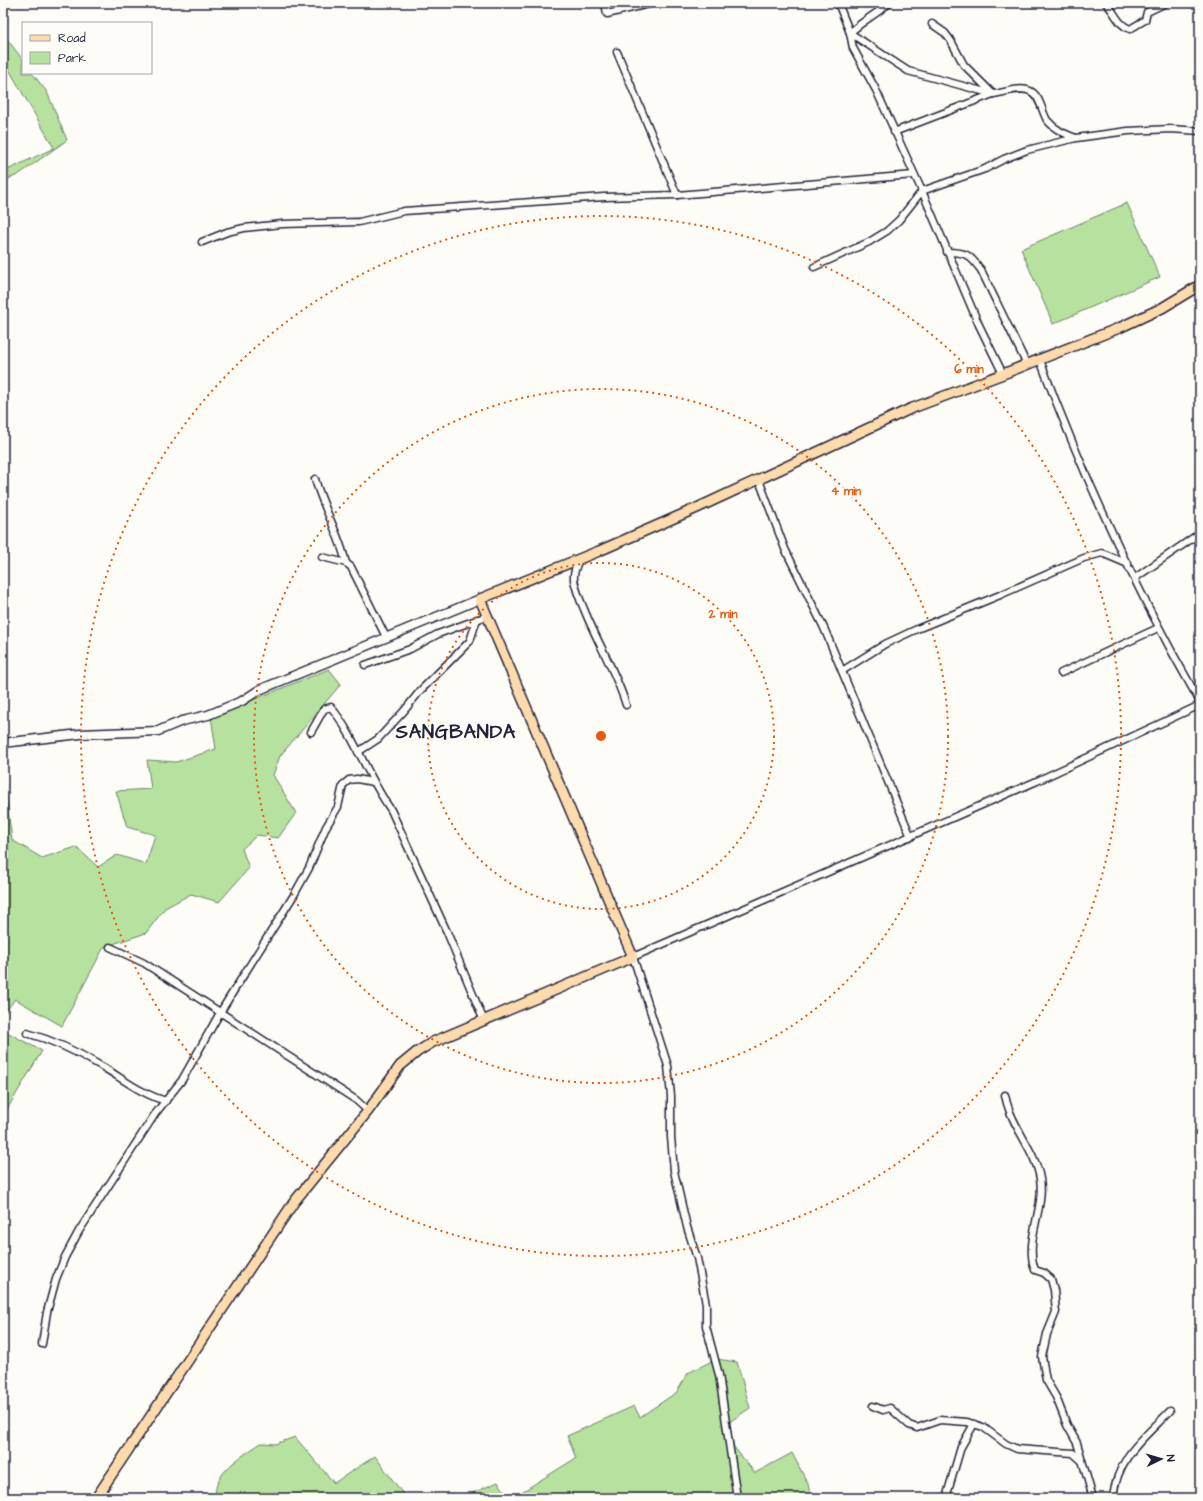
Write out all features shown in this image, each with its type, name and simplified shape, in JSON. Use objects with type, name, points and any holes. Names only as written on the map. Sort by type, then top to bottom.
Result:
[{"type":"main road","points":[[96,1498],[290,1208],[368,1111],[400,1066],[432,1042],[633,957],[480,599],[579,559],[759,480],[910,409],[1040,360],[1133,321],[1162,308],[1200,286]]},
{"type":"street","points":[[605,3],[607,14],[653,3]]},
{"type":"street","points":[[838,3],[850,33],[854,48],[876,90],[922,191],[979,325],[1004,374]]},
{"type":"street","points":[[850,33],[863,20],[881,10],[889,3]]},
{"type":"street","points":[[1106,3],[1124,27],[1130,29],[1141,24],[1145,20],[1147,12],[1166,3]]},
{"type":"street","points":[[932,24],[945,33],[964,65],[993,94]]},
{"type":"street","points":[[850,33],[908,71],[993,94]]},
{"type":"street","points":[[618,52],[677,195]]},
{"type":"street","points":[[894,132],[993,94],[1029,90],[1034,93],[1047,120],[1058,131],[1076,138]]},
{"type":"street","points":[[814,267],[869,242],[887,231],[899,220],[922,191],[980,172],[1004,159],[1027,150],[1076,138],[1128,131],[1171,129],[1200,131]]},
{"type":"street","points":[[202,242],[227,232],[244,228],[296,223],[359,222],[404,211],[604,197],[677,195],[914,175]]},
{"type":"street","points":[[947,252],[961,252],[970,256],[981,270],[1027,365]]},
{"type":"street","points":[[1040,360],[1066,429],[1128,564],[1158,628],[1200,702]]},
{"type":"street","points":[[315,479],[319,493],[337,533],[346,563],[354,572],[386,637]]},
{"type":"street","points":[[759,480],[785,549],[824,628],[911,837]]},
{"type":"street","points":[[1135,578],[1200,533]]},
{"type":"street","points":[[842,671],[885,644],[917,629],[1084,558],[1102,554],[1128,564]]},
{"type":"street","points":[[322,557],[346,563]]},
{"type":"street","points":[[579,559],[574,575],[577,591],[593,631],[620,685],[626,705]]},
{"type":"street","points":[[3,742],[80,734],[158,731],[182,721],[208,715],[242,701],[259,690],[480,599]]},
{"type":"street","points":[[365,665],[410,649],[438,634],[487,616]]},
{"type":"street","points":[[358,752],[378,739],[420,691],[470,641],[477,620]]},
{"type":"street","points":[[1060,673],[1158,628]]},
{"type":"street","points":[[737,1498],[719,1375],[706,1326],[706,1304],[697,1258],[682,1207],[674,1171],[671,1137],[671,1096],[668,1066],[633,957],[1037,782],[1200,705]]},
{"type":"street","points":[[311,732],[324,709],[331,708],[358,752],[405,840],[484,1021]]},
{"type":"street","points":[[42,1344],[50,1298],[65,1257],[115,1173],[155,1114],[182,1080],[221,1011],[309,868],[326,827],[338,807],[343,785],[349,780],[357,778],[373,782]]},
{"type":"street","points":[[110,947],[144,964],[221,1011],[356,1100],[368,1111]]},
{"type":"street","points":[[27,1033],[54,1042],[99,1065],[139,1090],[166,1101]]},
{"type":"street","points":[[1005,1095],[1010,1113],[1031,1151],[1040,1178],[1041,1196],[1030,1250],[1031,1260],[1035,1270],[1044,1273],[1051,1279],[1054,1290],[1056,1312],[1047,1334],[1042,1357],[1046,1380],[1056,1397],[1067,1425],[1077,1443],[1093,1498]]},
{"type":"street","points":[[873,1406],[883,1410],[890,1408],[909,1425],[918,1428],[940,1420],[974,1424],[983,1427],[1006,1444],[1017,1449],[1073,1453],[1083,1462]]},
{"type":"street","points":[[1113,1498],[1114,1484],[1122,1463],[1133,1449],[1170,1411]]},
{"type":"street","points":[[946,1498],[961,1447],[974,1424]]},
{"type":"green space","points":[[3,34],[22,59],[22,74],[33,74],[47,92],[67,140],[18,175],[3,181],[3,172],[54,148],[3,59]]},
{"type":"green space","points":[[1127,203],[1160,277],[1053,324],[1021,249]]},
{"type":"green space","points":[[329,669],[341,684],[280,756],[273,775],[296,813],[278,838],[257,835],[242,849],[249,868],[219,902],[191,894],[165,908],[146,933],[104,947],[62,1026],[15,999],[3,1015],[3,770],[12,840],[42,858],[76,847],[98,867],[117,855],[146,864],[155,835],[127,827],[116,791],[151,789],[147,760],[176,762],[216,749],[211,717]]},
{"type":"green space","points":[[3,1030],[42,1051],[3,1116]]},
{"type":"green space","points":[[716,1359],[737,1362],[750,1408],[728,1423],[734,1447],[755,1473],[792,1453],[808,1484],[811,1498],[512,1498],[576,1458],[567,1436],[634,1406],[640,1417],[677,1392],[688,1373]]},
{"type":"green space","points":[[295,1437],[334,1483],[375,1456],[406,1498],[216,1498],[216,1489],[219,1481],[230,1466],[238,1459],[261,1443],[275,1444]]},
{"type":"green space","points":[[498,1482],[509,1498],[461,1498]]},
{"type":"district","name":"SANGBANDA","points":[[456,731]]}]
